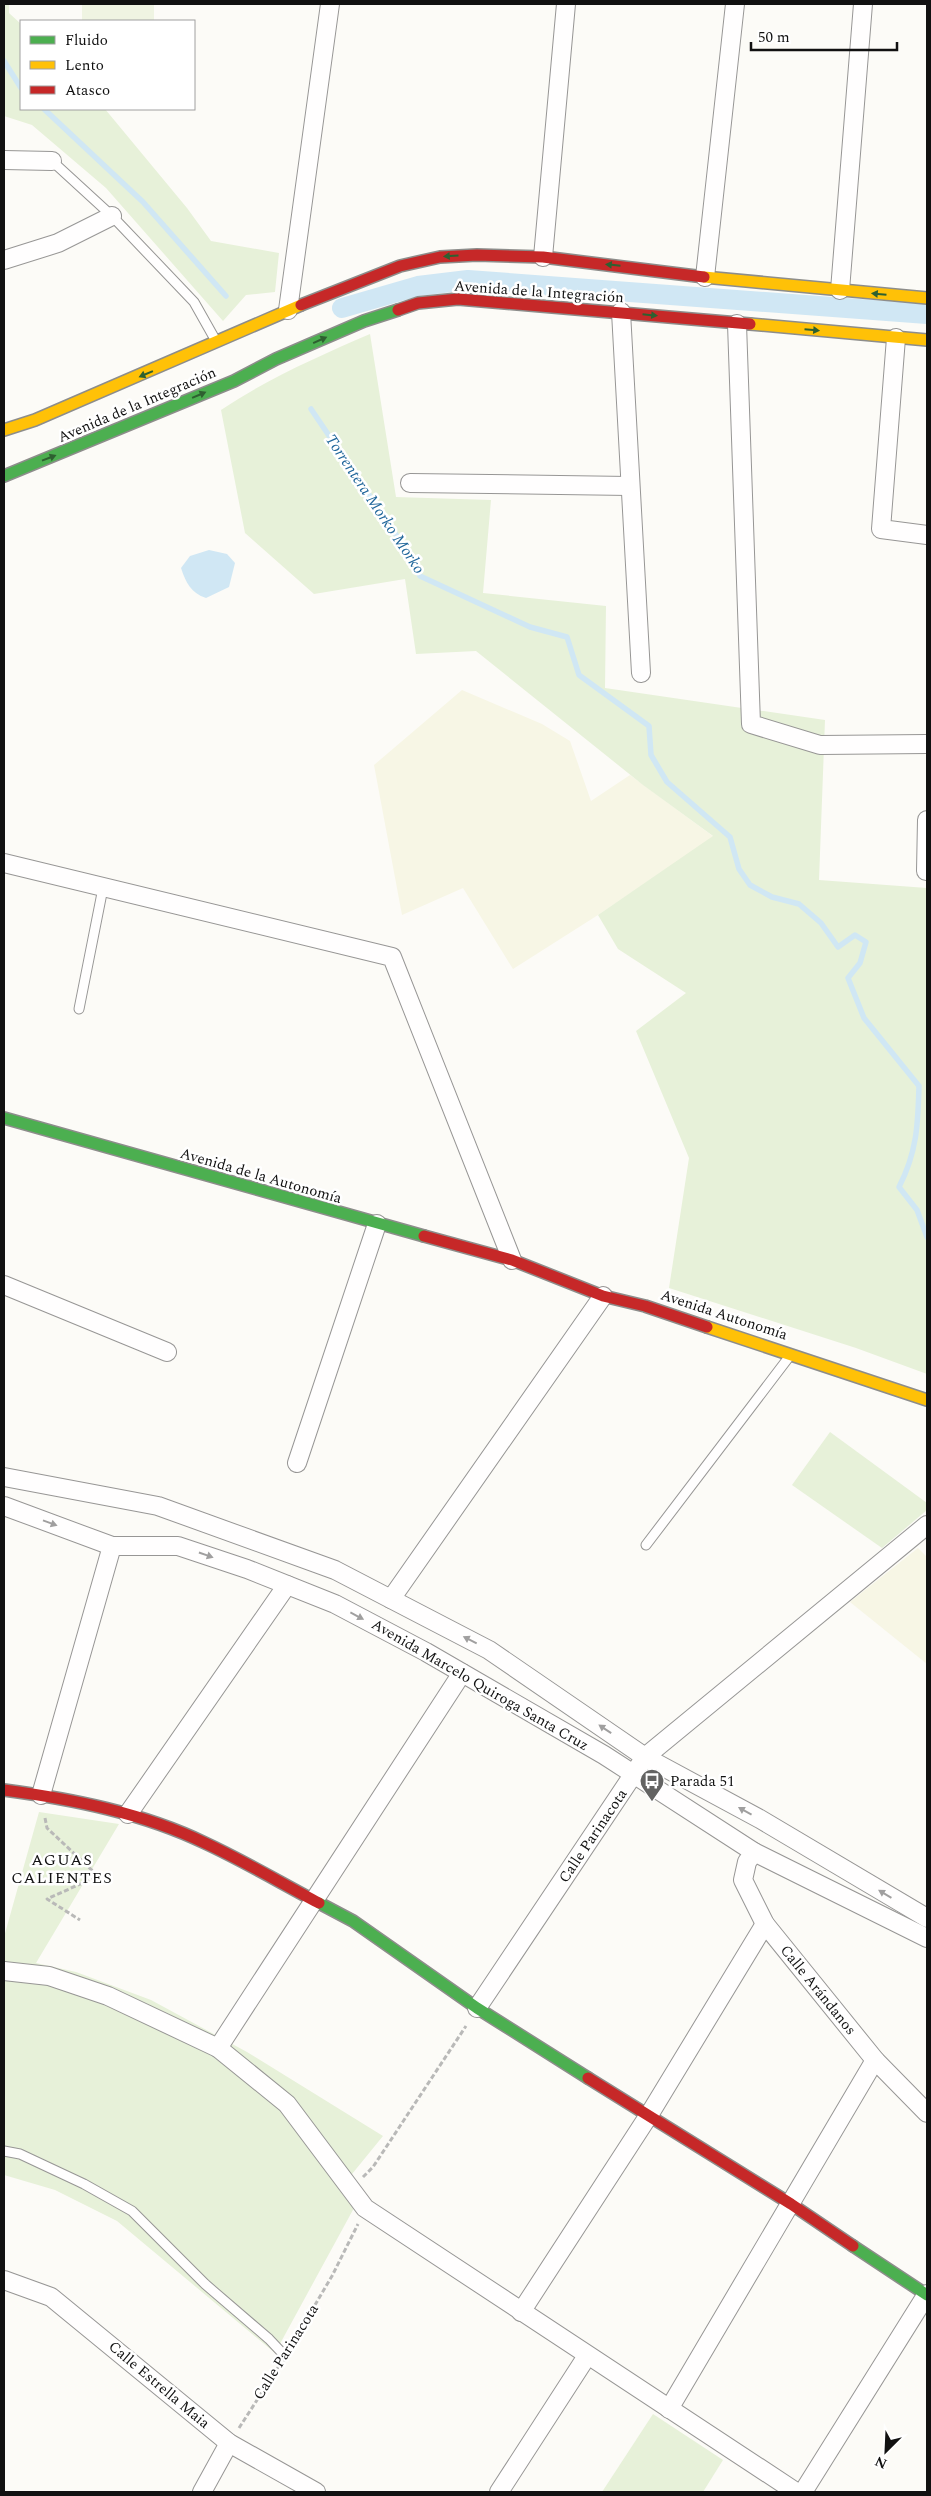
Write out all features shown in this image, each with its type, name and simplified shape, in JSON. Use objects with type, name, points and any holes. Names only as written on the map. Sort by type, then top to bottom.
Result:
[{"type":"street","points":[[288,310],[330,4]]},
{"type":"street","points":[[543,257],[566,4]]},
{"type":"street","points":[[705,277],[735,4]]},
{"type":"street","points":[[840,290],[863,4]]},
{"type":"street","points":[[4,160],[52,161]]},
{"type":"street","points":[[4,260],[58,243],[112,216]]},
{"type":"street","name":"Avenida de la Integración","points":[[4,430],[35,420],[217,343],[257,330],[288,310],[400,266],[440,257],[477,254],[543,257],[705,277],[927,298]]},
{"type":"street","name":"Avenida de la Integración","points":[[4,476],[234,381],[273,355],[364,320],[418,303],[458,299],[927,340]]},
{"type":"street","points":[[622,312],[629,486],[641,673]]},
{"type":"street","points":[[737,324],[751,724],[820,745],[927,744]]},
{"type":"street","points":[[896,338],[881,529],[927,535]]},
{"type":"street","points":[[410,484],[629,486]]},
{"type":"street","points":[[926,871],[927,820]]},
{"type":"street","points":[[4,863],[392,957],[512,1260]]},
{"type":"street","name":"Avenida de la Autonomía","points":[[4,1118],[377,1224],[512,1260]]},
{"type":"street","points":[[297,1464],[377,1224]]},
{"type":"street","name":"Avenida Autonomía","points":[[512,1260],[603,1296],[645,1306],[792,1353],[927,1400]]},
{"type":"street","points":[[4,1285],[167,1352]]},
{"type":"street","points":[[390,1599],[603,1296]]},
{"type":"street","name":"Avenida Marcelo Quiroga Santa Cruz","points":[[4,1477],[158,1506],[335,1570],[489,1650],[645,1757],[760,1819],[927,1918]]},
{"type":"street","name":"Avenida Marcelo Quiroga Santa Cruz","points":[[4,1506],[112,1546],[178,1546],[335,1604],[462,1673],[604,1755],[754,1852],[927,1938]]},
{"type":"street","name":"Calle Parinacota","points":[[477,2008],[645,1757],[927,1525]]},
{"type":"street","points":[[41,1795],[112,1546]]},
{"type":"street","points":[[128,1814],[287,1585]]},
{"type":"street","points":[[218,2048],[462,1673]]},
{"type":"street","points":[[4,1790],[41,1795],[128,1814],[204,1842],[353,1922],[477,2008],[792,2204],[927,2294],[803,2492]]},
{"type":"street","name":"Calle Arándanos","points":[[754,1852],[747,1862],[743,1880],[765,1924],[875,2060],[927,2113]]},
{"type":"street","points":[[521,2312],[649,2114],[765,1924]]},
{"type":"street","points":[[4,1972],[49,1976],[108,1996],[218,2048],[287,2104],[350,2190],[366,2208],[587,2356],[796,2492]]},
{"type":"street","points":[[669,2409],[792,2204],[875,2060]]},
{"type":"street","name":"Calle Estrella Maia","points":[[4,2280],[51,2297],[229,2443],[316,2492]]},
{"type":"street","points":[[499,2492],[587,2356]]},
{"type":"street","points":[[202,2492],[229,2443]]},
{"type":"lane","points":[[52,161],[112,216],[194,302],[217,343]]},
{"type":"lane","points":[[79,1009],[104,888]]},
{"type":"lane","points":[[646,1544],[792,1353]]},
{"type":"lane","points":[[4,2151],[20,2154],[84,2184],[132,2211],[205,2284],[269,2339],[285,2356]]},
{"type":"path","points":[[41,1795],[46,1828],[98,1876],[47,1899],[80,1920]]},
{"type":"path","points":[[350,2190],[373,2168],[477,2008]]},
{"type":"path","name":"Calle Parinacota","points":[[229,2443],[285,2356],[332,2276],[366,2208]]},
{"type":"green space","points":[[4,4],[9,4],[9,13],[20,23],[20,110],[106,110],[187,208],[211,241],[279,253],[275,292],[246,295],[223,321],[106,188],[32,125],[4,116]]},
{"type":"green space","points":[[82,5],[154,5],[154,20],[82,20]]},
{"type":"green space","points":[[370,334],[396,497],[491,500],[483,593],[606,606],[605,688],[825,720],[819,880],[927,888],[927,1374],[856,1348],[669,1288],[689,1158],[636,1031],[686,993],[618,949],[598,915],[713,836],[643,785],[476,651],[416,654],[405,579],[314,594],[245,533],[221,410],[275,378]]},
{"type":"green space","points":[[462,690],[542,724],[570,741],[591,801],[630,775],[714,837],[598,915],[513,969],[463,888],[402,915],[374,765]]},
{"type":"green space","points":[[830,1432],[927,1503],[927,1510],[882,1548],[792,1485]]},
{"type":"green space","points":[[918,1548],[927,1557],[927,1664],[850,1602]]},
{"type":"green space","points":[[39,1812],[119,1824],[36,1963],[76,1972],[151,2000],[247,2052],[383,2136],[339,2190],[354,2208],[275,2353],[117,2221],[55,2190],[4,2175],[4,1937]]},
{"type":"green space","points":[[653,2414],[723,2460],[703,2492],[602,2492]]},
{"type":"water","points":[[209,550],[227,554],[235,563],[229,587],[206,598],[196,593],[190,587],[181,568],[190,556]]},
{"type":"waterway","name":"Torrentera Morko Morko","points":[[4,61],[20,86]]},
{"type":"waterway","name":"Torrentera Morko Morko","points":[[45,110],[143,202],[226,296]]},
{"type":"waterway","points":[[342,308],[418,286],[468,280],[927,314]]},
{"type":"waterway","name":"Torrentera Morko Morko","points":[[311,409],[405,548],[420,576],[530,627],[567,637],[579,675],[649,726],[651,755],[667,782],[730,837],[739,869],[750,885],[772,897],[799,904],[821,923],[838,947],[855,935],[866,942],[860,963],[848,978],[864,1018],[919,1086],[918,1113],[913,1150],[899,1187],[917,1210],[927,1237]]},
{"type":"traffic: fast","points":[[4,476],[234,381],[276,359],[364,321],[398,310]]},
{"type":"traffic: fast","points":[[4,1118],[424,1236]]},
{"type":"traffic: fast","points":[[319,1903],[353,1921],[477,2008],[588,2078]]},
{"type":"traffic: fast","points":[[853,2246],[927,2295]]},
{"type":"traffic: slow","points":[[704,277],[927,298]]},
{"type":"traffic: slow","points":[[4,430],[35,420],[301,305]]},
{"type":"traffic: slow","points":[[750,324],[927,340]]},
{"type":"traffic: slow","points":[[707,1327],[927,1400]]},
{"type":"traffic: jam","points":[[301,305],[400,266],[440,257],[477,255],[543,257],[704,277]]},
{"type":"traffic: jam","points":[[398,310],[418,303],[458,299],[750,324]]},
{"type":"traffic: jam","points":[[424,1236],[512,1260],[603,1296],[645,1306],[707,1327]]},
{"type":"traffic: jam","points":[[4,1790],[81,1803],[157,1823],[220,1850],[319,1903]]},
{"type":"traffic: jam","points":[[588,2078],[791,2204],[853,2246]]},
{"type":"place","name":"Parada 51","points":[[652,1802]]},
{"type":"district","name":"AGUAS CALIENTES","points":[[62,1869]]}]
